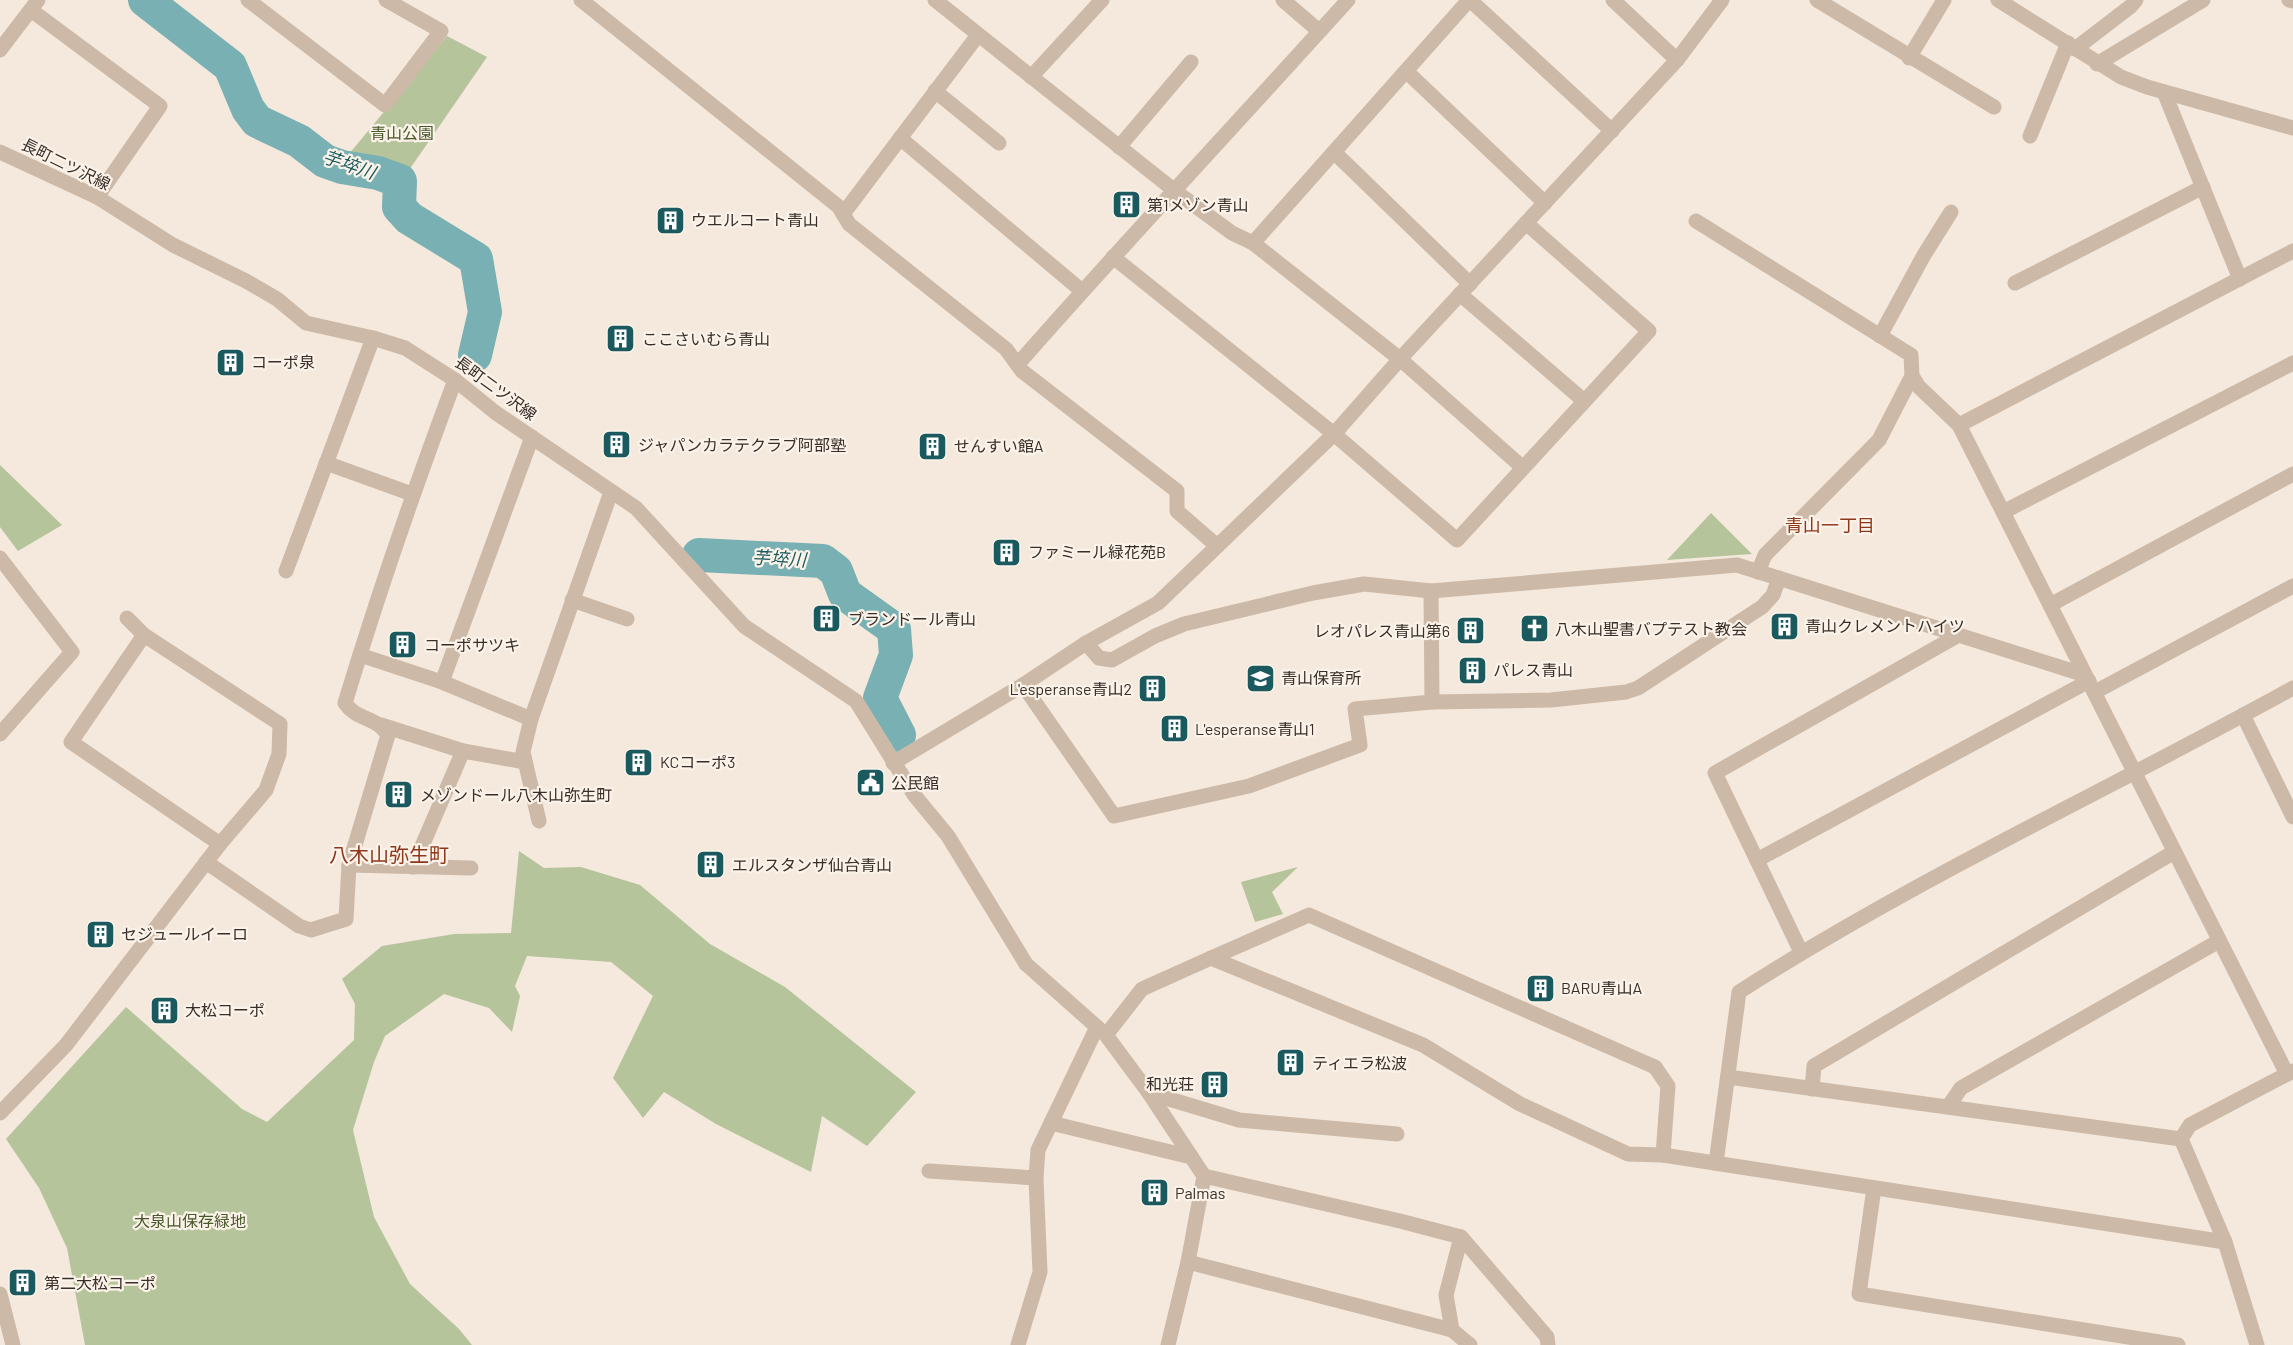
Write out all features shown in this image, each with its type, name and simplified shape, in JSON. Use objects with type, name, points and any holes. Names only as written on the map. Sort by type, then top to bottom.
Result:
[{"type":"street","points":[[248,0],[386,105],[441,31],[386,0]]},
{"type":"street","points":[[581,0],[839,207],[849,224],[1006,349],[1022,371],[1177,491],[1177,511],[1216,545]]},
{"type":"street","points":[[935,0],[1175,191],[1232,233],[1253,243],[1400,359],[1522,467]]},
{"type":"street","points":[[1031,77],[1102,0]]},
{"type":"street","points":[[1283,0],[1319,32]]},
{"type":"street","points":[[1018,364],[1348,0]]},
{"type":"street","points":[[1253,243],[1470,0],[1611,131]]},
{"type":"street","points":[[1613,0],[1677,60]]},
{"type":"street","points":[[893,763],[1023,685],[1086,643],[1158,603],[1334,434],[1400,359],[1677,60],[1722,0]]},
{"type":"street","points":[[1817,0],[1994,107]]},
{"type":"street","points":[[1909,57],[1944,0]]},
{"type":"street","points":[[1998,0],[2121,77],[2164,92],[2293,128]]},
{"type":"street","points":[[2030,136],[2071,46],[2131,6],[2136,0]]},
{"type":"street","points":[[2097,64],[2203,0]]},
{"type":"street","points":[[0,50],[35,5],[160,106],[97,197]]},
{"type":"street","points":[[843,214],[978,35]]},
{"type":"street","points":[[1119,147],[1191,62]]},
{"type":"street","points":[[1406,71],[1545,203]]},
{"type":"street","points":[[935,91],[999,143]]},
{"type":"street","points":[[2164,92],[2240,279]]},
{"type":"street","points":[[900,138],[1082,291]]},
{"type":"street","name":"長町二ツ沢線","points":[[0,152],[97,197],[173,245],[246,281],[277,300],[306,323],[405,348],[455,380],[496,413],[585,471],[636,508],[744,626],[856,701],[915,796],[948,836],[1026,964],[1102,1031],[1149,1093],[1204,1176]]},
{"type":"street","points":[[1334,152],[1465,289],[1583,400]]},
{"type":"street","points":[[2015,283],[2203,187]]},
{"type":"street","points":[[1880,336],[1924,255],[1951,212]]},
{"type":"street","points":[[1696,221],[1911,355],[1912,376],[1918,387],[1959,425],[2219,941],[2290,1073],[2190,1125],[2181,1138]]},
{"type":"street","points":[[1113,257],[1334,434],[1457,540],[1583,400],[1649,331],[1526,223]]},
{"type":"street","points":[[1959,425],[2293,251]]},
{"type":"street","points":[[286,571],[372,338]]},
{"type":"street","points":[[2003,512],[2293,363]]},
{"type":"street","points":[[1758,572],[1765,555],[1879,440],[1912,376]]},
{"type":"street","points":[[455,380],[412,494],[345,703],[352,713],[381,725],[463,751],[525,762]]},
{"type":"street","points":[[442,682],[532,437]]},
{"type":"street","points":[[326,463],[412,494]]},
{"type":"street","points":[[2050,605],[2293,474]]},
{"type":"street","points":[[539,821],[523,752],[531,719],[611,492]]},
{"type":"street","points":[[0,558],[72,652],[0,734]]},
{"type":"street","points":[[1086,643],[1099,658],[1112,660],[1155,636],[1185,624],[1313,593],[1364,584],[1431,591],[1737,565],[1957,636],[2090,683]]},
{"type":"street","points":[[1023,685],[1114,816],[1248,786],[1360,746],[1355,709],[1432,702],[1551,700],[1626,692],[1638,688],[1762,607],[1773,595],[1779,578]]},
{"type":"street","points":[[1757,860],[2090,683],[2293,586]]},
{"type":"street","points":[[1431,591],[1432,702]]},
{"type":"street","points":[[572,600],[627,619]]},
{"type":"street","points":[[0,1113],[66,1045],[220,843],[266,790],[279,754],[280,724],[144,635],[127,618]]},
{"type":"street","points":[[144,635],[71,742],[220,843]]},
{"type":"street","points":[[1801,952],[1715,773],[1957,636]]},
{"type":"street","points":[[360,655],[442,682],[531,719]]},
{"type":"street","points":[[1716,1163],[1739,992],[1801,952],[1901,895],[2293,688]]},
{"type":"street","points":[[2243,715],[2293,817]]},
{"type":"street","points":[[206,862],[299,926],[311,930],[346,919],[349,865],[388,735],[381,725]]},
{"type":"street","points":[[413,867],[463,751]]},
{"type":"street","points":[[1812,1089],[1814,1066],[2174,852]]},
{"type":"street","points":[[349,865],[471,868]]},
{"type":"street","points":[[1018,1345],[1040,1272],[1036,1178],[1038,1150],[1102,1031],[1142,988],[1309,915],[1655,1067],[1668,1086],[1663,1155]]},
{"type":"street","points":[[1948,1107],[1961,1088],[2219,941]]},
{"type":"street","points":[[1211,958],[1423,1045],[1520,1104],[1628,1154],[1663,1155],[2225,1242]]},
{"type":"street","points":[[1728,1077],[2181,1138]]},
{"type":"street","points":[[1149,1093],[1239,1120],[1397,1134]]},
{"type":"street","points":[[1052,1123],[1191,1157]]},
{"type":"street","points":[[2181,1138],[2225,1242],[2257,1345]]},
{"type":"street","points":[[929,1171],[1036,1178]]},
{"type":"street","points":[[1168,1345],[1188,1262],[1204,1176],[1461,1237],[1546,1337],[1548,1345]]},
{"type":"street","points":[[1874,1188],[1859,1294],[2178,1345]]},
{"type":"street","points":[[1452,1330],[1446,1295],[1461,1237]]},
{"type":"street","points":[[1188,1262],[1452,1330],[1470,1345]]},
{"type":"street","points":[[0,1294],[13,1345]]},
{"type":"green space","name":"青山公園","points":[[447,36],[487,57],[407,173],[349,154]]},
{"type":"green space","points":[[0,465],[62,525],[18,551],[0,527]]},
{"type":"green space","points":[[1711,513],[1752,554],[1667,560]]},
{"type":"green space","name":"大泉山保存緑地","points":[[519,851],[544,868],[581,867],[640,885],[710,944],[785,987],[916,1092],[867,1146],[822,1116],[811,1172],[716,1124],[664,1092],[643,1118],[613,1078],[653,996],[611,962],[527,956],[515,986],[520,996],[512,1032],[489,1008],[444,994],[385,1036],[374,1062],[353,1130],[374,1217],[410,1284],[459,1329],[472,1345],[85,1345],[67,1248],[39,1188],[6,1139],[126,1007],[242,1109],[267,1122],[354,1040],[355,1004],[342,979],[382,946],[454,934],[511,933]]},
{"type":"green space","points":[[1298,867],[1272,892],[1283,914],[1255,922],[1241,882]]},
{"type":"waterway","name":"芋埣川","points":[[145,0],[230,66],[248,109],[257,121],[299,141],[325,161],[342,167],[378,173],[400,181],[399,207],[409,218],[476,259],[485,312],[475,355]]},
{"type":"waterway","name":"芋埣川","points":[[699,555],[823,561],[836,571],[845,594],[894,629],[896,655],[880,698],[899,735]]},
{"type":"place","name":"第1メゾン青山","points":[[1126,205]]},
{"type":"place","name":"ウエルコート青山","points":[[670,220]]},
{"type":"place","name":"ここさいむら青山","points":[[621,339]]},
{"type":"place","name":"コーポ泉","points":[[230,362]]},
{"type":"place","name":"ジャパンカラテクラブ阿部塾","points":[[617,445]]},
{"type":"place","name":"せんすい館A","points":[[933,446]]},
{"type":"place","name":"ファミール緑花苑B","points":[[1007,552]]},
{"type":"place","name":"ブランドール青山","points":[[827,619]]},
{"type":"place","name":"青山クレメントハイツ","points":[[1784,626]]},
{"type":"place","name":"八木山聖書バプテスト教会","points":[[1534,629]]},
{"type":"place","name":"レオパレス青山第6","points":[[1471,631]]},
{"type":"place","name":"コーポサツキ","points":[[403,645]]},
{"type":"place","name":"パレス青山","points":[[1472,670]]},
{"type":"place","name":"青山保育所","points":[[1260,678]]},
{"type":"place","name":"L'esperanse青山2","points":[[1153,689]]},
{"type":"place","name":"L'esperanse青山1","points":[[1174,729]]},
{"type":"place","name":"KCコーポ3","points":[[639,762]]},
{"type":"place","name":"公民館","points":[[870,783]]},
{"type":"place","name":"メゾンドール八木山弥生町","points":[[399,795]]},
{"type":"place","name":"エルスタンザ仙台青山","points":[[711,865]]},
{"type":"place","name":"セジュールイーロ","points":[[100,934]]},
{"type":"place","name":"BARU青山A","points":[[1540,988]]},
{"type":"place","name":"大松コーポ","points":[[164,1010]]},
{"type":"place","name":"ティエラ松波","points":[[1291,1063]]},
{"type":"place","name":"和光荘","points":[[1215,1084]]},
{"type":"place","name":"Palmas","points":[[1154,1193]]},
{"type":"place","name":"第二大松コーポ","points":[[23,1283]]},
{"type":"district","name":"青山一丁目","points":[[1830,526]]},
{"type":"district","name":"八木山弥生町","points":[[389,855]]}]
